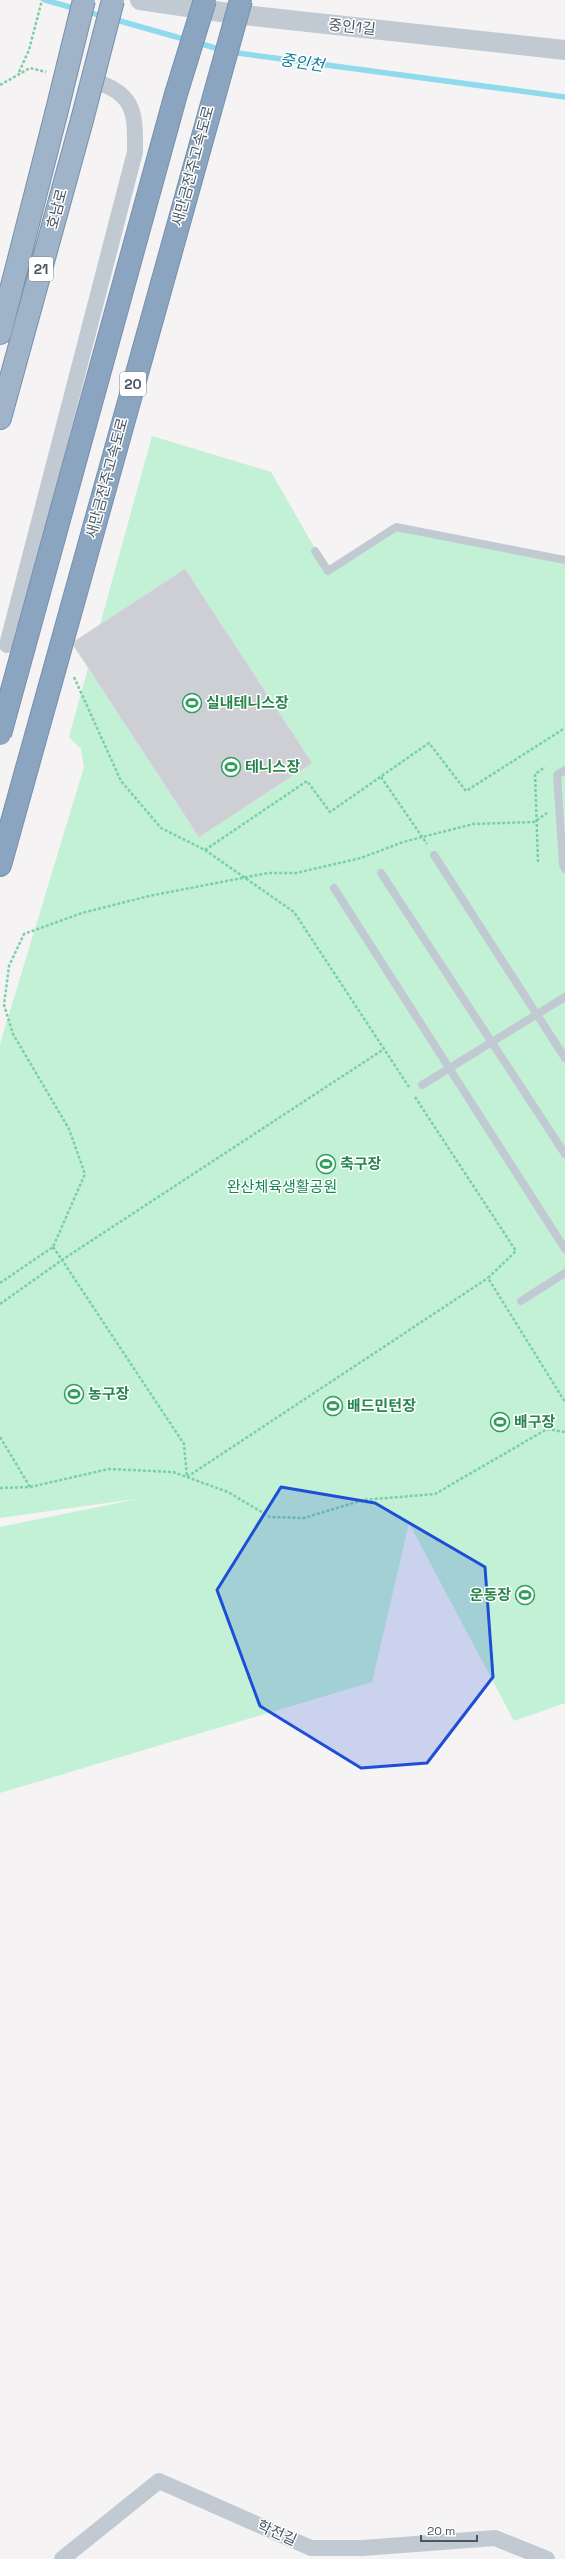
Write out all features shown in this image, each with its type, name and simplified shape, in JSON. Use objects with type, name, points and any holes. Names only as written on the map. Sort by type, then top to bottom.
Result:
[{"type":"highway","name":"호남로","points":[[0,333],[84,0]]},
{"type":"highway","name":"호남로","points":[[0,418],[82,120],[113,0]]},
{"type":"highway","name":"20","points":[[0,734],[176,94],[205,0]]},
{"type":"highway","name":"새만금전주고속도로","points":[[0,865],[241,0]]},
{"type":"street","name":"중인1길","points":[[140,0],[235,14],[565,50]]},
{"type":"street","points":[[7,645],[135,152],[135,114],[126,98],[116,88],[100,83]]},
{"type":"street","name":"학전길","points":[[62,2559],[159,2481],[311,2548],[363,2548],[495,2538],[547,2559]]},
{"type":"lane","points":[[315,551],[328,571],[396,527],[565,560]]},
{"type":"lane","points":[[565,770],[557,775],[565,869]]},
{"type":"lane","points":[[434,855],[565,1058]]},
{"type":"lane","points":[[381,873],[565,1154]]},
{"type":"lane","points":[[334,888],[565,1249]]},
{"type":"lane","points":[[422,1085],[565,997]]},
{"type":"lane","points":[[522,1301],[565,1272]]},
{"type":"path","points":[[18,73],[29,50],[42,0]]},
{"type":"path","points":[[68,674],[74,677],[121,781],[161,828],[205,850],[294,912],[409,1088]]},
{"type":"path","points":[[205,850],[307,781],[330,812],[429,744],[466,791],[565,728]]},
{"type":"path","points":[[538,862],[535,774],[547,766]]},
{"type":"path","points":[[381,777],[434,855]]},
{"type":"path","points":[[0,1283],[53,1247],[85,1174],[69,1129],[13,1034],[4,1005],[9,966],[24,934],[82,913],[149,896],[268,873],[296,873],[361,858],[403,842],[473,824],[534,822],[559,806]]},
{"type":"path","points":[[0,1304],[62,1260],[384,1049]]},
{"type":"path","points":[[187,1477],[488,1278],[516,1251],[414,1095]]},
{"type":"path","points":[[53,1247],[184,1444],[187,1477]]},
{"type":"path","points":[[488,1278],[565,1402]]},
{"type":"path","points":[[0,1488],[30,1487],[109,1469],[173,1472],[228,1492],[270,1516],[304,1518],[363,1500],[436,1494],[546,1429],[565,1432]]},
{"type":"path","points":[[0,1437],[30,1487]]},
{"type":"highlighted area","points":[[281,1487],[375,1503],[485,1567],[493,1677],[427,1763],[361,1768],[260,1706],[217,1590]]},
{"type":"green space","name":"완산체육생활공원","points":[[152,436],[271,472],[328,571],[396,527],[565,560],[565,1703],[514,1721],[409,1523],[372,1682],[0,1793],[0,1527],[142,1498],[0,1518],[0,1044],[84,767],[81,749],[69,737]]},
{"type":"building","name":"실내테니스장","points":[[185,569],[312,763],[199,837],[74,646],[75,641]]},
{"type":"waterway","name":"중인천","points":[[45,0],[77,9]]},
{"type":"waterway","name":"중인천","points":[[86,11],[104,17]]},
{"type":"waterway","name":"중인천","points":[[113,19],[187,40]]},
{"type":"waterway","name":"중인천","points":[[195,42],[222,50]]},
{"type":"waterway","name":"중인천","points":[[230,52],[565,97]]},
{"type":"place","name":"실내테니스장","points":[[192,703]]},
{"type":"place","name":"테니스장","points":[[231,767]]},
{"type":"place","name":"축구장","points":[[326,1164]]},
{"type":"place","name":"농구장","points":[[74,1394]]},
{"type":"place","name":"배드민턴장","points":[[333,1406]]},
{"type":"place","name":"배구장","points":[[500,1422]]},
{"type":"place","name":"운동장","points":[[525,1595]]}]
